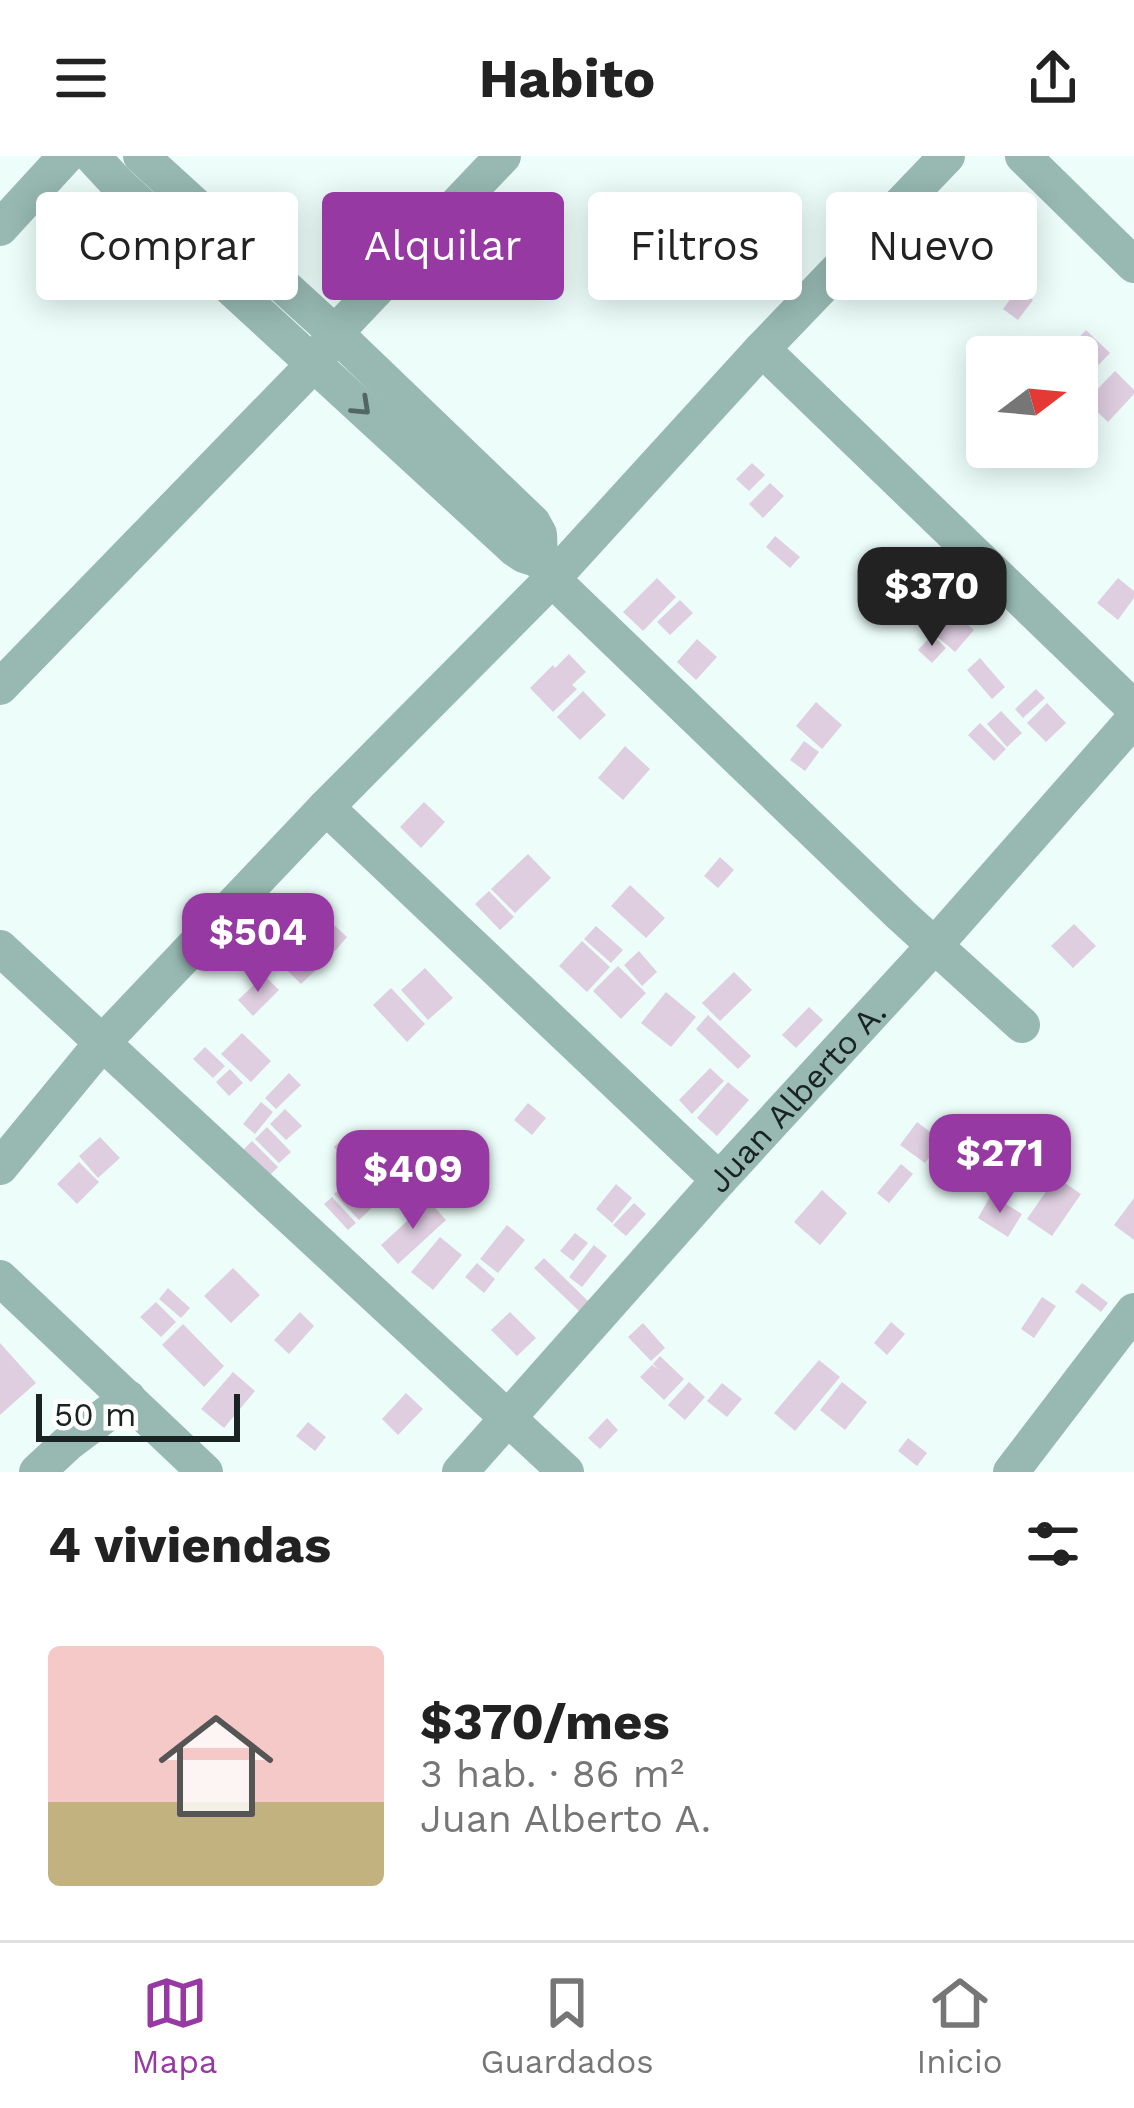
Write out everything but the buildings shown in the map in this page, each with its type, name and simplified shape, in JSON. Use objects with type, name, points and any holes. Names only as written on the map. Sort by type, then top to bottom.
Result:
[{"type":"street","points":[[0,229],[66,156]]},
{"type":"street","points":[[92,156],[515,549],[546,569],[884,899],[1022,1025]]},
{"type":"street","points":[[140,156],[335,333],[533,523],[546,569]]},
{"type":"street","points":[[0,687],[314,364],[335,333],[503,156]]},
{"type":"street","points":[[0,1167],[102,1043],[546,569],[946,156]]},
{"type":"street","points":[[1023,156],[1134,265]]},
{"type":"street","points":[[762,350],[1134,708]]},
{"type":"street","name":"Juan Alberto A.","points":[[460,1472],[1134,719]]},
{"type":"street","points":[[326,806],[719,1180]]},
{"type":"street","points":[[0,948],[566,1472]]},
{"type":"street","points":[[0,1278],[206,1472]]},
{"type":"street","points":[[1011,1472],[1134,1312]]},
{"type":"street","points":[[37,1472],[128,1398]]}]
